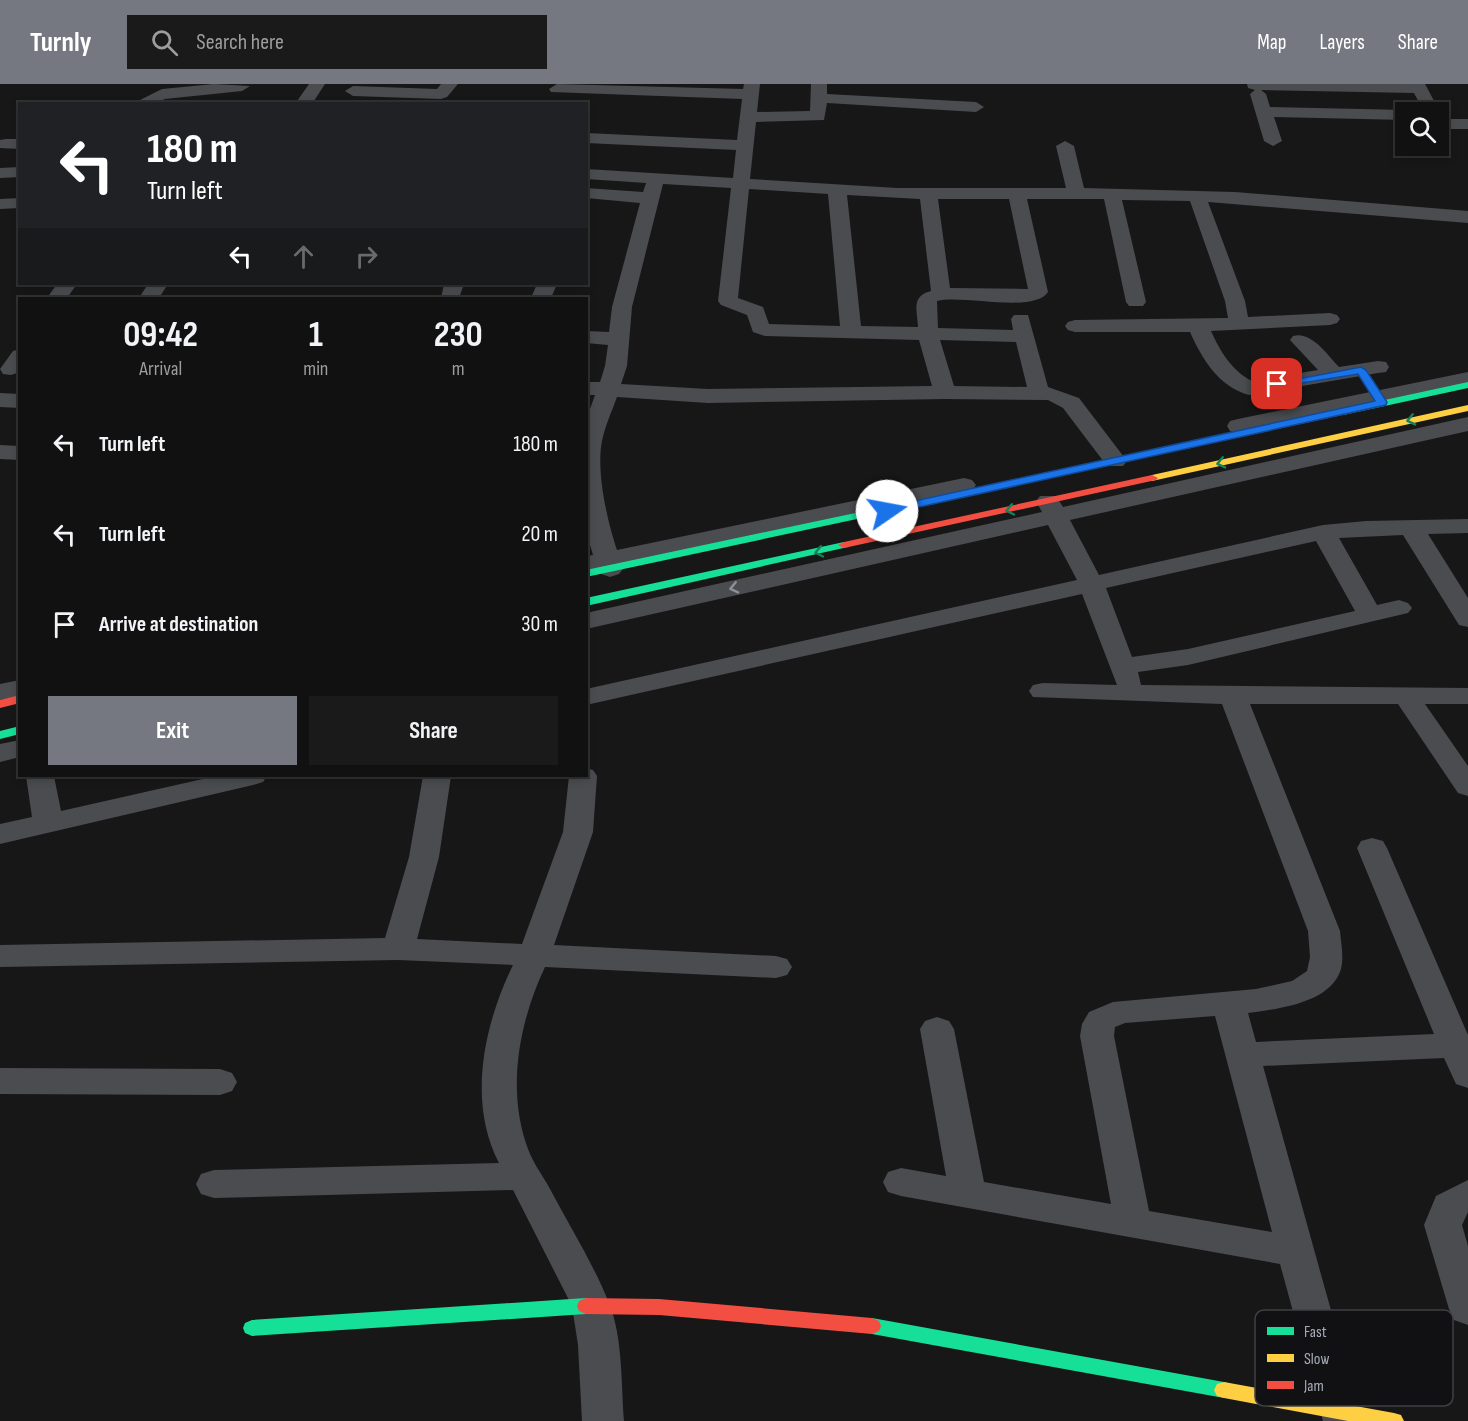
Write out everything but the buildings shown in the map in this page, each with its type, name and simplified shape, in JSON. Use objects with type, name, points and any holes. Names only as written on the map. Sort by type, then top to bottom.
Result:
[{"type":"main road","points":[[1380,399],[1468,385]]},
{"type":"main road","points":[[588,602],[1052,509],[1468,408]]},
{"type":"main road","points":[[588,573],[601,564]]},
{"type":"main road","points":[[0,704],[18,700]]},
{"type":"main road","points":[[0,735],[18,730]]},
{"type":"main road","points":[[252,1328],[591,1306],[659,1307],[860,1324],[1255,1405]]},
{"type":"main road","points":[[1259,1406],[1278,1410],[1339,1411],[1394,1421]]},
{"type":"street","points":[[304,102],[317,84]]},
{"type":"street","points":[[353,91],[441,94],[450,84]]},
{"type":"street","points":[[1273,141],[1254,84],[1418,86],[1427,102]]},
{"type":"street","points":[[144,102],[162,94],[243,85]]},
{"type":"street","points":[[228,102],[243,85]]},
{"type":"street","points":[[549,102],[558,86],[747,104],[815,118],[819,114],[818,91],[903,103],[975,102],[977,126]]},
{"type":"street","points":[[903,103],[903,123]]},
{"type":"street","points":[[747,104],[745,145],[728,301],[756,311],[760,328],[928,335],[1025,336]]},
{"type":"street","points":[[1264,112],[1395,115]]},
{"type":"street","points":[[1449,128],[1468,124]]},
{"type":"street","points":[[588,138],[745,145]]},
{"type":"street","points":[[1065,146],[1076,194]]},
{"type":"street","points":[[0,173],[18,172]]},
{"type":"street","points":[[588,174],[654,188]]},
{"type":"street","points":[[588,193],[740,184],[928,194],[1197,196],[1468,218]]},
{"type":"street","points":[[654,188],[622,307],[616,366],[597,389],[589,440],[591,489],[601,564],[1112,458],[1468,378]]},
{"type":"street","points":[[837,190],[851,332]]},
{"type":"street","points":[[928,194],[941,294]]},
{"type":"street","points":[[945,392],[928,335],[927,298],[941,294],[1030,296],[1038,292],[1017,194]]},
{"type":"street","points":[[1112,194],[1136,302]]},
{"type":"street","points":[[1197,196],[1235,302],[1239,324]]},
{"type":"street","points":[[0,204],[18,203]]},
{"type":"street","points":[[1016,296],[1039,393]]},
{"type":"street","points":[[1075,326],[1198,326],[1330,319]]},
{"type":"street","points":[[1198,326],[1211,353],[1240,385],[1257,387],[1369,369],[1380,399]]},
{"type":"street","points":[[588,337],[617,339]]},
{"type":"street","points":[[1300,340],[1335,375]]},
{"type":"street","points":[[597,389],[708,396],[945,392],[1052,394],[1071,403],[1112,458]]},
{"type":"street","points":[[0,400],[18,401]]},
{"type":"street","points":[[588,621],[1052,509],[1468,424]]},
{"type":"street","points":[[1052,509],[1091,583],[1133,693]]},
{"type":"street","points":[[588,697],[1323,532],[1468,526]]},
{"type":"street","points":[[1411,527],[1468,619]]},
{"type":"street","points":[[1323,532],[1370,615]]},
{"type":"street","points":[[1123,666],[1188,657],[1399,608]]},
{"type":"street","points":[[0,692],[18,688]]},
{"type":"street","points":[[1043,691],[1233,696],[1468,696]]},
{"type":"street","points":[[1133,1223],[1096,1036],[1097,1024],[1105,1015],[1125,1011],[1270,998],[1300,991],[1319,979],[1326,965],[1324,931],[1233,696]]},
{"type":"street","points":[[1406,696],[1468,787]]},
{"type":"street","points":[[0,753],[18,748]]},
{"type":"street","points":[[40,777],[48,823]]},
{"type":"street","points":[[0,834],[249,777]]},
{"type":"street","points":[[398,949],[424,857],[437,777]]},
{"type":"street","points":[[584,777],[578,832],[534,956],[518,989],[500,1065],[500,1108],[510,1150],[580,1280],[591,1306],[598,1345],[603,1421]]},
{"type":"street","points":[[1242,1055],[1462,1060],[1372,848]]},
{"type":"street","points":[[0,956],[398,949],[776,967]]},
{"type":"street","points":[[1228,1002],[1312,1310]]},
{"type":"street","points":[[937,1029],[968,1194]]},
{"type":"street","points":[[0,1081],[220,1082]]},
{"type":"street","points":[[214,1184],[524,1176]]},
{"type":"street","points":[[901,1182],[1297,1252]]},
{"type":"street","points":[[1468,1194],[1449,1206],[1443,1225],[1468,1309]]},
{"type":"street","points":[[1338,1406],[1339,1411]]},
{"type":"traffic: fast","points":[[1343,412],[1468,385]]},
{"type":"traffic: fast","points":[[588,574],[1073,470]]},
{"type":"traffic: fast","points":[[588,602],[844,545]]},
{"type":"traffic: fast","points":[[0,735],[18,730]]},
{"type":"traffic: fast","points":[[252,1328],[586,1306]]},
{"type":"traffic: fast","points":[[872,1326],[1224,1390]]},
{"type":"traffic: slow","points":[[1152,478],[1468,408]]},
{"type":"traffic: slow","points":[[1224,1390],[1255,1396]]},
{"type":"traffic: slow","points":[[1312,1406],[1394,1421]]},
{"type":"traffic: jam","points":[[1073,470],[1343,412]]},
{"type":"traffic: jam","points":[[844,545],[1152,478]]},
{"type":"traffic: jam","points":[[0,704],[18,700]]},
{"type":"traffic: jam","points":[[586,1306],[659,1307],[872,1326]]},
{"type":"route","points":[[887,511],[1382,402],[1361,370],[1277,384]]}]
